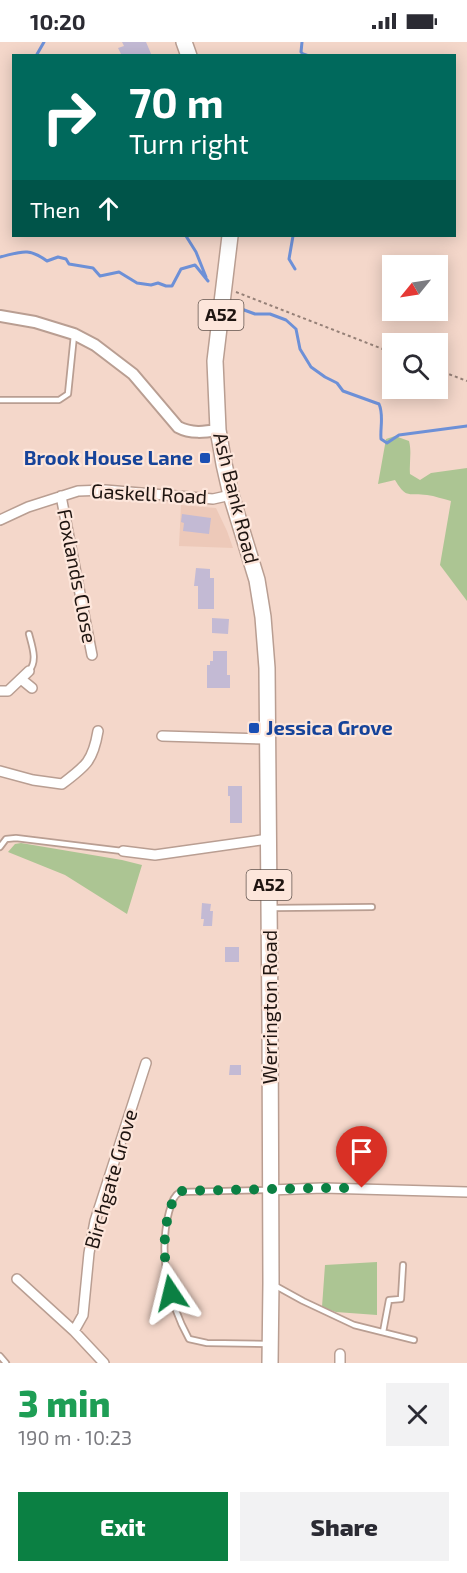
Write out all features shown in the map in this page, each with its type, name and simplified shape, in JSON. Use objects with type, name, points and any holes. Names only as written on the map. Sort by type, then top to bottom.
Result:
[{"type":"highway","name":"Ash Bank Road","points":[[230,237],[215,361],[218,430],[231,495],[257,580]]},
{"type":"highway","name":"Werrington Road","points":[[257,580],[267,668],[270,908],[270,1363]]},
{"type":"street","points":[[0,316],[35,322],[74,334],[95,345],[133,374],[178,428],[193,432],[218,430]]},
{"type":"street","name":"Gaskell Road","points":[[0,520],[28,507],[78,491],[105,490],[213,499],[231,495]]},
{"type":"street","name":"Foxlands Close","points":[[61,496],[92,655]]},
{"type":"street","points":[[0,691],[8,691],[29,671]]},
{"type":"street","points":[[21,679],[32,688]]},
{"type":"street","points":[[0,771],[33,780],[62,784],[89,761],[96,746],[98,731]]},
{"type":"street","points":[[162,736],[267,739]]},
{"type":"street","points":[[123,851],[155,855],[268,839]]},
{"type":"street","name":"Birchgate Grove","points":[[74,1331],[83,1315],[88,1252],[95,1221],[146,1063]]},
{"type":"street","points":[[270,1190],[346,1188],[467,1192]]},
{"type":"street","points":[[17,1279],[74,1331],[104,1363]]},
{"type":"lane","points":[[0,400],[58,400],[68,394],[74,334]]},
{"type":"lane","points":[[29,634],[34,660],[29,671]]},
{"type":"lane","points":[[0,846],[6,839],[16,838],[123,851]]},
{"type":"lane","points":[[270,908],[372,907]]},
{"type":"lane","points":[[270,1190],[180,1191],[175,1195],[169,1213],[164,1248],[167,1277],[175,1309],[189,1339],[207,1344],[271,1344]]},
{"type":"lane","points":[[383,1332],[390,1300],[401,1299],[403,1265]]},
{"type":"lane","points":[[271,1283],[354,1325],[414,1340]]},
{"type":"lane","points":[[0,1356],[6,1363]]},
{"type":"path","points":[[224,287],[382,348]]},
{"type":"path","points":[[448,374],[467,381]]},
{"type":"shaded area","points":[[181,505],[216,508],[233,548],[179,546]]},
{"type":"green space","points":[[395,436],[409,441],[410,474],[420,480],[431,473],[467,468],[467,601],[440,565],[451,501],[430,495],[405,493],[395,480],[378,484],[386,439]]},
{"type":"green space","points":[[21,843],[142,865],[127,914],[65,875],[8,852],[15,844]]},
{"type":"green space","points":[[377,1262],[377,1315],[336,1312],[322,1307],[325,1265]]},
{"type":"building","points":[[122,42],[146,42],[151,54],[121,54],[118,48],[124,46]]},
{"type":"building","points":[[182,514],[211,518],[209,534],[183,531]]},
{"type":"building","points":[[196,568],[210,569],[210,578],[214,578],[214,609],[198,609],[198,586],[194,586]]},
{"type":"building","points":[[212,618],[229,619],[228,634],[212,633]]},
{"type":"building","points":[[213,651],[227,651],[227,675],[230,675],[230,688],[207,688],[207,665],[213,661]]},
{"type":"building","points":[[228,786],[242,786],[242,823],[230,823]]},
{"type":"building","points":[[202,903],[211,904],[212,926],[203,926]]},
{"type":"building","points":[[225,947],[239,947],[239,962],[225,962]]},
{"type":"building","points":[[230,1065],[241,1065],[241,1075],[229,1075]]},
{"type":"waterway","points":[[37,54],[44,42]]},
{"type":"waterway","points":[[302,42],[301,52],[303,54]]},
{"type":"waterway","points":[[187,237],[196,252],[206,277]]},
{"type":"waterway","points":[[293,237],[289,259],[295,269]]},
{"type":"waterway","points":[[0,257],[24,252],[35,254],[47,261],[58,257],[66,259],[69,264],[93,268],[100,276],[119,272],[137,283],[151,285],[158,283],[166,286],[172,286],[181,269],[195,265],[208,281]]},
{"type":"waterway","points":[[236,307],[255,314],[270,314],[286,320],[296,329],[300,349],[311,367],[337,383],[343,391],[379,404],[382,417],[381,439],[387,443],[399,435],[467,426]]},
{"type":"place","name":"Brook House Lane","points":[[205,458]]},
{"type":"place","name":"Jessica Grove","points":[[254,728]]},
{"type":"route","points":[[171,1293],[164,1248],[167,1221],[175,1195],[180,1191],[362,1188]]}]
